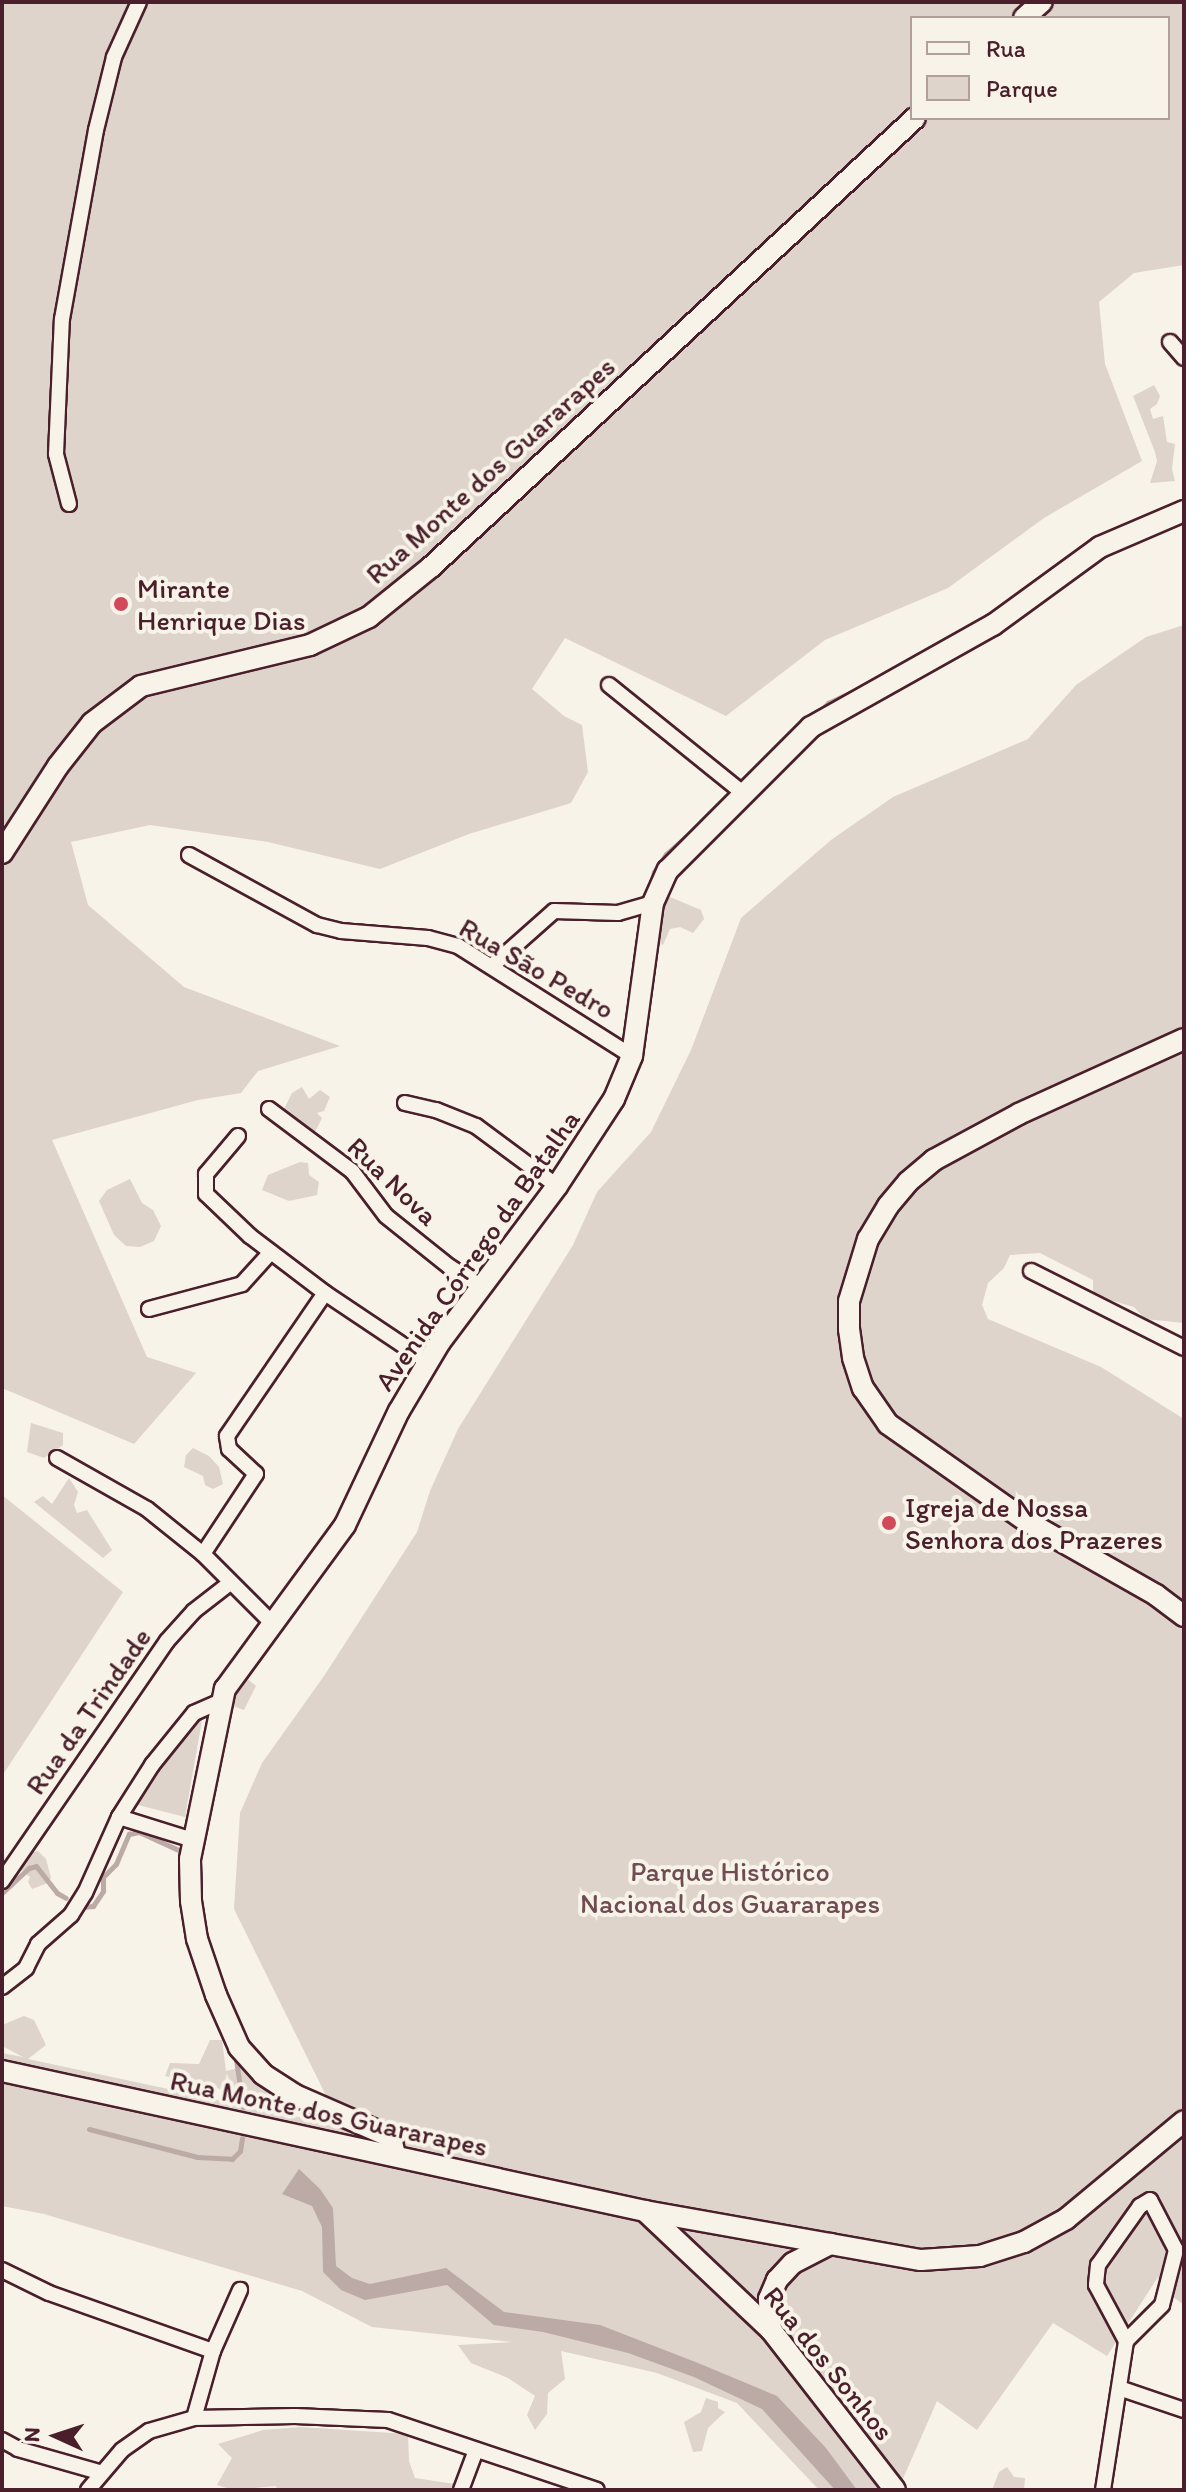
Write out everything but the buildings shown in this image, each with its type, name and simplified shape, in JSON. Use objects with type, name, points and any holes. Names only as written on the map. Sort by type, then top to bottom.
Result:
[{"type":"main road","points":[[1026,16],[1042,2]]},
{"type":"main road","name":"Rua Monte dos Guararapes","points":[[2,853],[58,766],[92,723],[141,686],[297,649],[369,617],[451,548],[913,120]]},
{"type":"main road","name":"Avenida Córrego da Batalha","points":[[395,2155],[391,2137],[277,2085],[239,2047],[216,1995],[197,1939],[187,1838],[221,1701],[233,1677],[345,1525],[399,1411],[428,1362],[557,1186],[614,1099],[632,1056],[653,903],[668,870],[811,727],[993,625],[1100,547],[1184,511]]},
{"type":"main road","points":[[1184,1039],[1019,1114],[934,1160],[908,1182],[888,1206],[868,1239],[849,1301],[853,1358],[863,1388],[888,1424],[1026,1521],[1156,1595],[1184,1616]]},
{"type":"main road","name":"Rua Monte dos Guararapes","points":[[2,2071],[645,2211],[830,2244],[942,2260],[980,2256],[1024,2242],[1066,2219],[1184,2121]]},
{"type":"main road","name":"Rua dos Sonhos","points":[[645,2211],[771,2330],[895,2490]]},
{"type":"main road","points":[[771,2330],[769,2299],[777,2280],[793,2263],[830,2244]]},
{"type":"street","points":[[69,504],[56,454],[62,319],[96,130],[114,57],[139,2]]},
{"type":"street","points":[[1170,342],[1184,358]]},
{"type":"street","points":[[609,685],[743,793]]},
{"type":"street","name":"Rua São Pedro","points":[[189,855],[317,925],[341,931],[428,938],[458,946],[632,1056]]},
{"type":"street","points":[[492,966],[554,911],[618,913],[653,903]]},
{"type":"street","points":[[405,1103],[436,1110],[476,1126],[557,1186]]},
{"type":"street","name":"Rua Nova","points":[[269,1109],[352,1171],[386,1216],[450,1267],[483,1288]]},
{"type":"street","points":[[238,1136],[206,1174],[204,1187],[230,1219],[325,1293],[428,1362]]},
{"type":"street","points":[[149,1309],[242,1284],[271,1252]]},
{"type":"street","points":[[1031,1271],[1184,1348]]},
{"type":"street","points":[[203,1554],[256,1474],[229,1449],[227,1436],[325,1293]]},
{"type":"street","points":[[57,1458],[147,1509],[203,1554],[273,1624]]},
{"type":"street","name":"Rua da Trindade","points":[[2,1881],[167,1641],[194,1611],[230,1583]]},
{"type":"street","points":[[2,1987],[26,1968],[38,1944],[71,1915],[85,1893],[136,1786],[194,1713],[221,1701]]},
{"type":"street","points":[[119,1817],[187,1838]]},
{"type":"street","points":[[1103,2490],[1126,2341],[1162,2305],[1176,2250],[1150,2200],[1140,2206],[1098,2265],[1096,2285],[1126,2341]]},
{"type":"street","points":[[2,2270],[49,2293],[213,2351]]},
{"type":"street","points":[[194,2418],[213,2351],[240,2290]]},
{"type":"street","points":[[1119,2388],[1184,2410]]},
{"type":"street","points":[[88,2490],[122,2450],[149,2431],[194,2418],[352,2416],[421,2428],[476,2450],[597,2490]]},
{"type":"street","points":[[2,2440],[18,2449],[102,2473]]},
{"type":"street","points":[[2,2456],[18,2449]]},
{"type":"street","points":[[461,2490],[476,2450]]},
{"type":"green space","points":[[2,2],[1184,2],[1184,265],[1134,273],[1099,302],[1105,364],[1142,461],[1044,518],[948,588],[825,640],[726,716],[565,638],[532,689],[564,716],[582,725],[588,772],[571,803],[469,834],[380,869],[268,842],[150,825],[71,842],[88,905],[184,987],[340,1046],[258,1071],[241,1093],[198,1100],[52,1140],[147,1357],[196,1373],[134,1444],[2,1388]]},
{"type":"green space","points":[[1154,385],[1160,396],[1157,404],[1150,409],[1153,419],[1163,416],[1167,442],[1175,444],[1172,469],[1175,481],[1150,483],[1157,461],[1133,396]]},
{"type":"green space","name":"Parque Histórico Nacional dos Guararapes","points":[[1184,625],[1184,1323],[1145,1319],[1134,1307],[1093,1295],[1093,1280],[1040,1253],[1010,1255],[1004,1268],[988,1283],[982,1305],[988,1319],[1101,1367],[1184,1419],[1184,2305],[1160,2287],[1158,2277],[1107,2356],[1053,2323],[977,2430],[937,2401],[898,2490],[819,2490],[737,2403],[657,2373],[561,2351],[565,2379],[548,2393],[547,2414],[535,2430],[527,2415],[535,2396],[508,2378],[471,2363],[458,2345],[513,2342],[372,2327],[302,2291],[44,2214],[2,2206],[2,2053],[23,2057],[2,2046],[2,2025],[24,2016],[34,2020],[46,2045],[28,2059],[341,2126],[234,1909],[240,1813],[262,1763],[324,1676],[417,1532],[430,1491],[458,1429],[573,1245],[597,1192],[651,1132],[691,1050],[741,918],[831,840],[893,797],[1028,739],[1076,685],[1146,637]]},
{"type":"green space","points":[[670,897],[701,910],[704,919],[693,933],[680,927],[670,929],[663,945],[654,939],[661,901]]},
{"type":"green space","points":[[302,1087],[309,1099],[320,1090],[330,1097],[324,1111],[317,1113],[322,1118],[315,1132],[283,1111],[292,1093]]},
{"type":"green space","points":[[300,1162],[308,1163],[309,1175],[319,1182],[317,1195],[289,1201],[262,1190],[268,1175]]},
{"type":"green space","points":[[130,1179],[142,1203],[153,1210],[161,1226],[154,1241],[140,1247],[126,1246],[114,1235],[99,1201],[107,1190]]},
{"type":"green space","points":[[31,1423],[63,1433],[63,1445],[44,1458],[27,1452]]},
{"type":"green space","points":[[193,1448],[209,1456],[219,1467],[223,1484],[213,1489],[205,1485],[203,1476],[184,1467],[186,1455]]},
{"type":"green space","points":[[69,1478],[78,1492],[74,1505],[77,1513],[87,1510],[112,1550],[103,1558],[34,1502],[43,1496],[52,1504]]},
{"type":"green space","points":[[2,1495],[123,1592],[2,1776]]},
{"type":"green space","points":[[244,1676],[256,1686],[244,1710],[233,1706],[231,1690]]},
{"type":"green space","points":[[204,1709],[185,1817],[134,1804],[138,1792]]},
{"type":"green space","points":[[38,1851],[46,1859],[51,1878],[48,1883],[32,1889],[28,1882],[30,1877],[15,1865],[22,1854]]},
{"type":"green space","points":[[210,2040],[222,2040],[226,2071],[242,2067],[288,2105],[165,2076],[170,2063],[199,2064]]},
{"type":"green space","points":[[706,2398],[718,2402],[718,2408],[725,2412],[708,2428],[702,2451],[693,2452],[684,2422],[701,2412]]},
{"type":"green space","points":[[300,2427],[408,2434],[409,2461],[415,2478],[455,2484],[453,2490],[277,2490],[276,2486],[233,2490],[217,2485],[232,2458],[218,2444],[263,2430]]},
{"type":"green space","points":[[1007,2467],[1014,2477],[1025,2478],[1024,2490],[992,2490],[999,2472]]},
{"type":"shaded area","points":[[299,2169],[320,2189],[333,2208],[336,2266],[352,2278],[370,2284],[446,2268],[504,2312],[600,2325],[777,2396],[826,2448],[857,2490],[835,2490],[762,2409],[694,2377],[628,2353],[543,2332],[494,2325],[447,2285],[365,2300],[341,2290],[323,2272],[322,2227],[312,2206],[282,2194]]},
{"type":"waterway","points":[[817,714],[828,703],[863,687]]},
{"type":"waterway","points":[[651,885],[654,872],[666,854],[701,823]]},
{"type":"waterway","points":[[83,1907],[93,1906],[103,1891],[103,1877],[116,1864],[129,1834],[139,1832],[185,1853]]},
{"type":"waterway","points":[[2,1893],[29,1868],[36,1866],[57,1893],[66,1898]]},
{"type":"waterway","points":[[235,2053],[243,2107]]},
{"type":"waterway","points":[[89,2129],[197,2157],[232,2159],[240,2151],[242,2138]]},
{"type":"place","name":"Mirante Henrique Dias","points":[[121,604]]},
{"type":"place","name":"Igreja de Nossa Senhora dos Prazeres","points":[[889,1523]]}]
